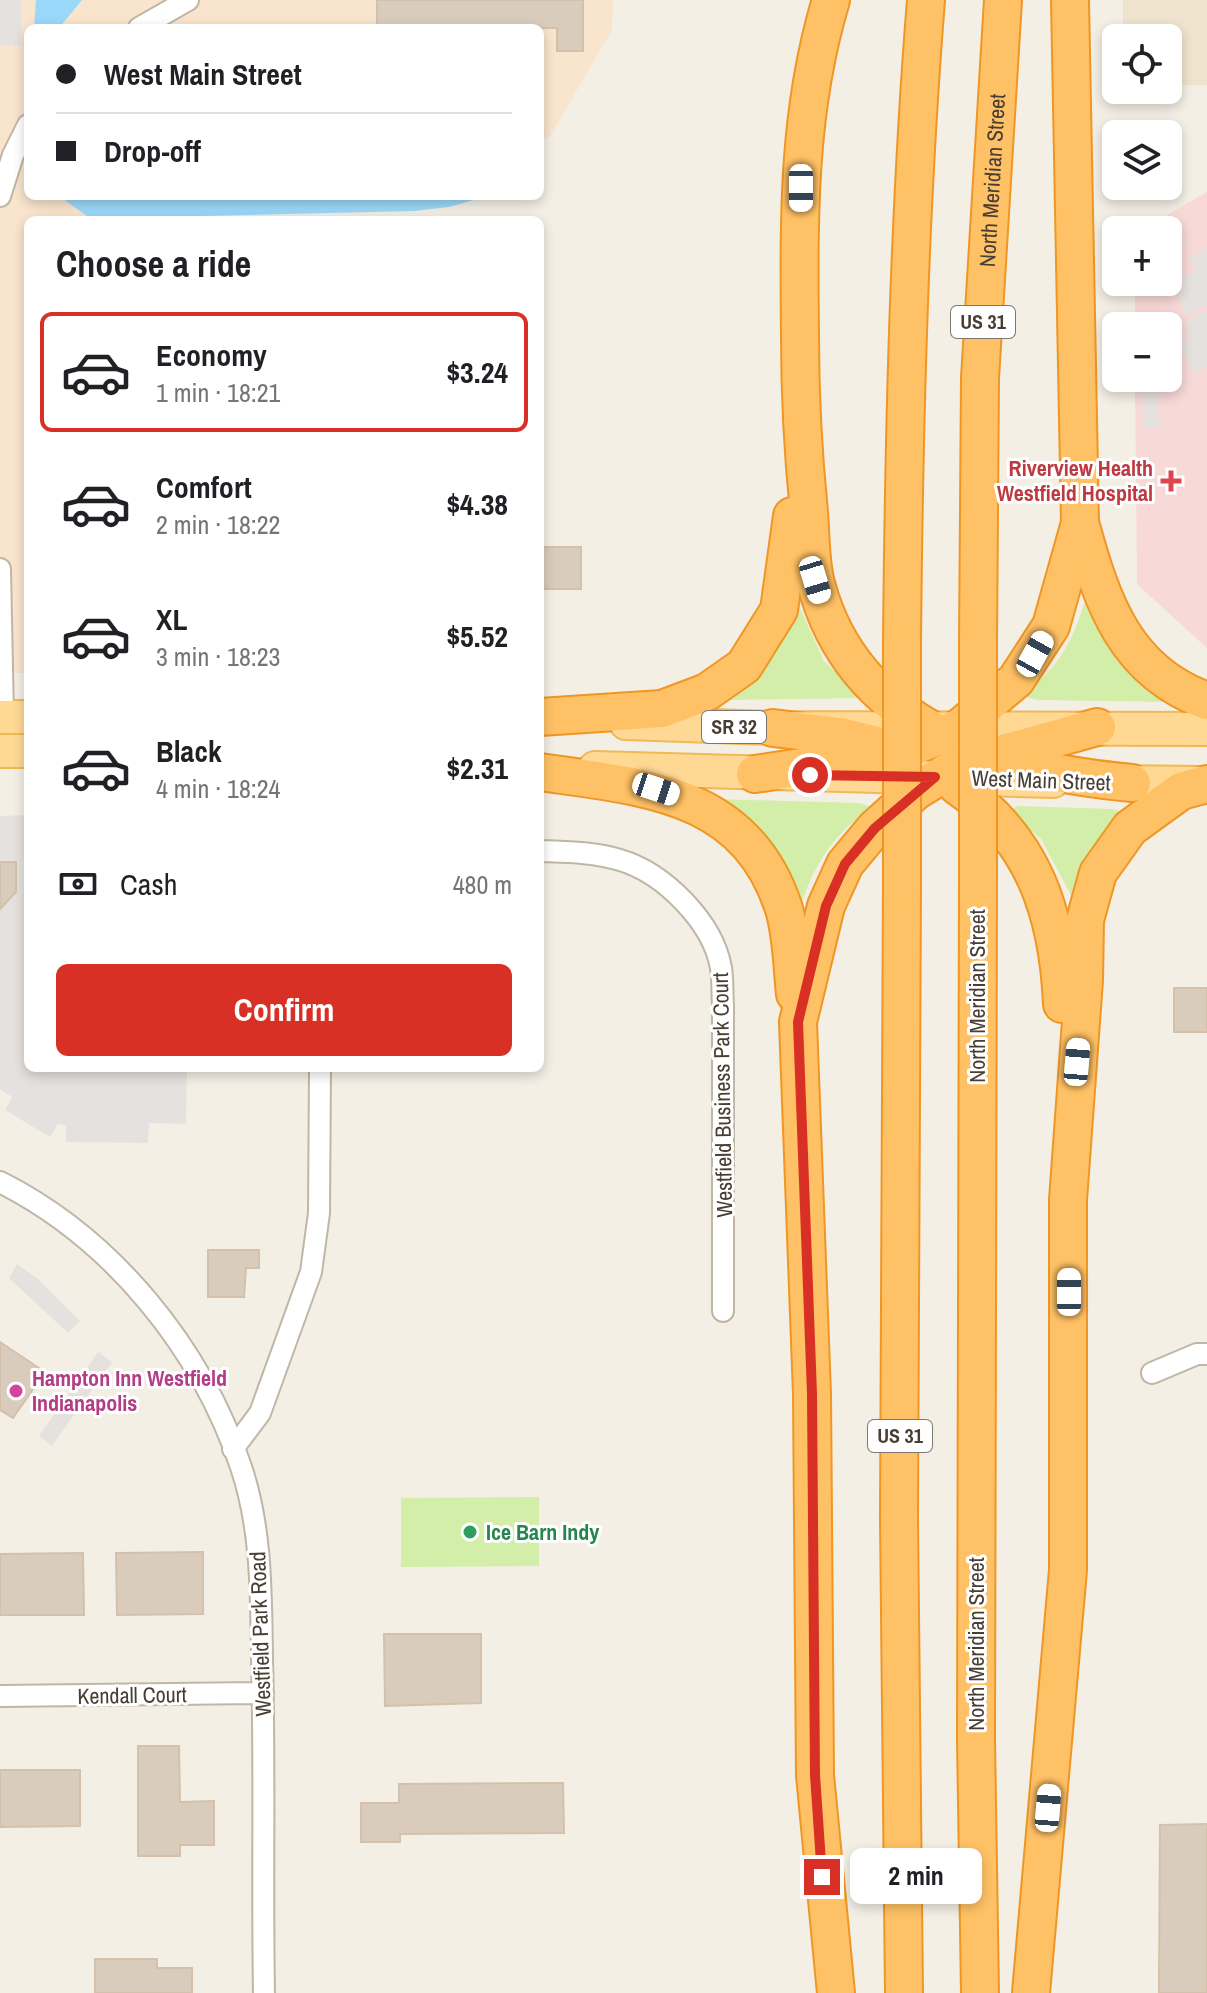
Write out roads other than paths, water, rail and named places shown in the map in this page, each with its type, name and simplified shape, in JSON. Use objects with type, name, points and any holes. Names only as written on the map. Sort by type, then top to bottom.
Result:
[{"type":"highway","points":[[544,718],[662,709],[707,692],[744,666],[772,625],[784,591],[800,422],[802,147],[813,68],[831,0]]},
{"type":"highway","name":"US 31","points":[[904,1993],[899,1534],[905,355],[912,186],[926,0]]},
{"type":"highway","name":"North Meridian Street","points":[[980,1993],[976,1739],[980,378],[1003,0]]},
{"type":"highway","points":[[1070,0],[1080,523],[1098,587],[1119,631],[1135,652],[1170,682],[1207,701]]},
{"type":"highway","points":[[800,422],[811,551],[821,598],[848,653],[874,686],[987,756],[1067,777],[1132,783]]},
{"type":"highway","points":[[755,774],[900,752],[943,731],[1006,690],[1035,654],[1051,626],[1080,523]]},
{"type":"highway","points":[[798,1022],[826,906],[845,864],[875,828],[940,777],[987,756],[1097,727]]},
{"type":"highway","points":[[773,728],[840,736],[900,752],[995,816],[1029,865],[1054,924],[1072,1117]]},
{"type":"highway","points":[[544,770],[656,789],[693,802],[738,835],[766,872],[783,908],[798,1022],[812,1394],[815,1775],[836,1993]]},
{"type":"highway","points":[[1031,1993],[1068,1570],[1068,1200],[1084,980],[1085,920],[1098,873],[1116,844],[1141,818],[1181,791],[1207,783]]},
{"type":"main road","name":"SR 32","points":[[544,718],[773,728],[943,731],[1097,727],[1207,729]]},
{"type":"main road","points":[[0,751],[24,751]]},
{"type":"main road","name":"West Main Street","points":[[544,769],[1207,783]]},
{"type":"street","points":[[146,24],[188,0]]},
{"type":"street","points":[[0,196],[13,155],[24,133]]},
{"type":"street","points":[[0,569],[10,717]]},
{"type":"street","name":"Westfield Business Park Court","points":[[544,851],[588,853],[622,860],[643,870],[676,895],[710,937],[721,967],[723,1005],[723,1311]]},
{"type":"street","points":[[233,1449],[260,1413],[311,1272],[319,1213],[320,1072]]},
{"type":"street","name":"Westfield Park Road","points":[[0,1182],[90,1242],[142,1293],[186,1356],[243,1473],[257,1550],[263,1693],[264,1993]]},
{"type":"street","points":[[1152,1373],[1197,1354],[1207,1354]]},
{"type":"street","name":"Kendall Court","points":[[0,1696],[263,1693]]},
{"type":"water","points":[[36,0],[82,0],[62,24],[34,24]]},
{"type":"water","points":[[65,200],[474,200],[414,211],[87,216]]},
{"type":"place","name":"Riverview Health Westfield Hospital","points":[[1171,481]]},
{"type":"place","name":"Hampton Inn Westfield Indianapolis","points":[[16,1391]]},
{"type":"place","name":"Ice Barn Indy","points":[[470,1532]]}]
